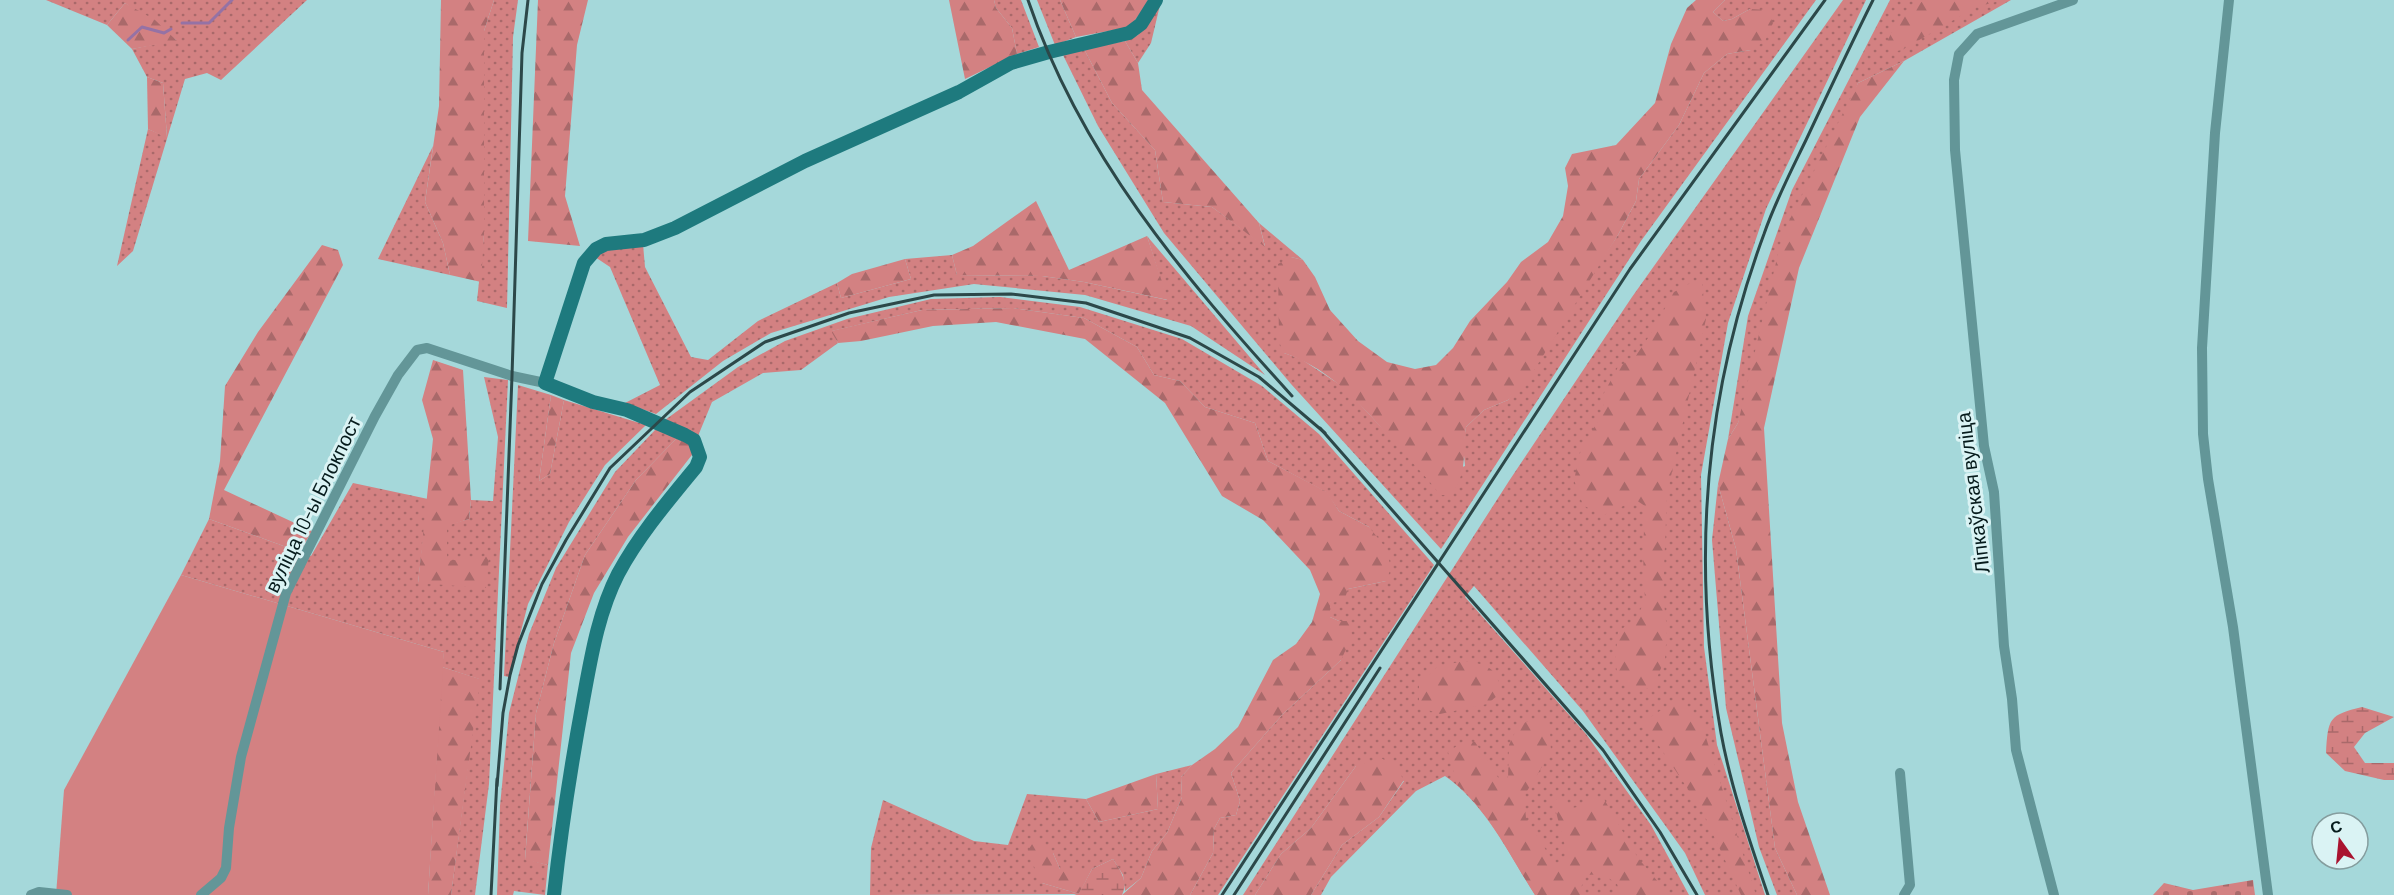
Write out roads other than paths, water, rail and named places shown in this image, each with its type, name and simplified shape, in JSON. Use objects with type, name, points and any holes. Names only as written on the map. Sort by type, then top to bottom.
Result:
[{"type":"street","points":[[554,895],[562,824],[576,743],[598,630],[606,601],[617,576],[637,542],[696,467],[700,457],[694,440],[685,435],[627,410],[593,402],[545,382],[584,262],[596,249],[606,244],[644,240],[675,228],[805,161],[959,92],[1011,63],[1129,33],[1141,24],[1156,0]]},
{"type":"street","name":"Ліпкаўская вуліца","points":[[2054,895],[2016,750],[2012,699],[2004,646],[1994,492],[1984,446],[1977,385],[1953,118],[1954,80],[1959,54],[1977,34],[2073,0]]},
{"type":"street","points":[[2229,0],[2215,133],[2202,348],[2203,424],[2208,479],[2233,627],[2268,895]]},
{"type":"street","name":"вуліца 10-ы Блокпост","points":[[201,895],[221,878],[226,868],[229,828],[241,757],[286,593],[398,375],[417,350],[427,348],[495,371],[545,382]]},
{"type":"street","points":[[1900,773],[1910,885],[1904,895]]},
{"type":"street","points":[[31,895],[39,892],[67,895]]},
{"type":"waterway","points":[[182,23],[209,23],[232,0]]},
{"type":"waterway","points":[[128,40],[142,27],[164,33],[171,29]]},
{"type":"railway","points":[[500,689],[522,53],[528,0]]},
{"type":"railway","points":[[1028,0],[1050,57],[1076,111],[1139,212],[1213,306],[1292,396]]},
{"type":"railway","points":[[1222,895],[1630,269],[1825,0]]},
{"type":"railway","points":[[1768,895],[1730,774],[1721,733],[1712,669],[1707,606],[1706,543],[1709,481],[1716,418],[1728,356],[1744,295],[1773,210],[1873,0]]},
{"type":"railway","points":[[497,786],[503,713],[518,645],[542,584],[566,540],[610,468],[690,392],[765,342],[849,313],[934,295],[1011,294],[1086,303],[1190,338],[1259,377],[1325,433]]},
{"type":"railway","points":[[1320,428],[1603,750],[1660,832],[1697,895]]},
{"type":"railway","points":[[1234,895],[1380,668]]},
{"type":"railway","points":[[491,895],[497,779]]}]
